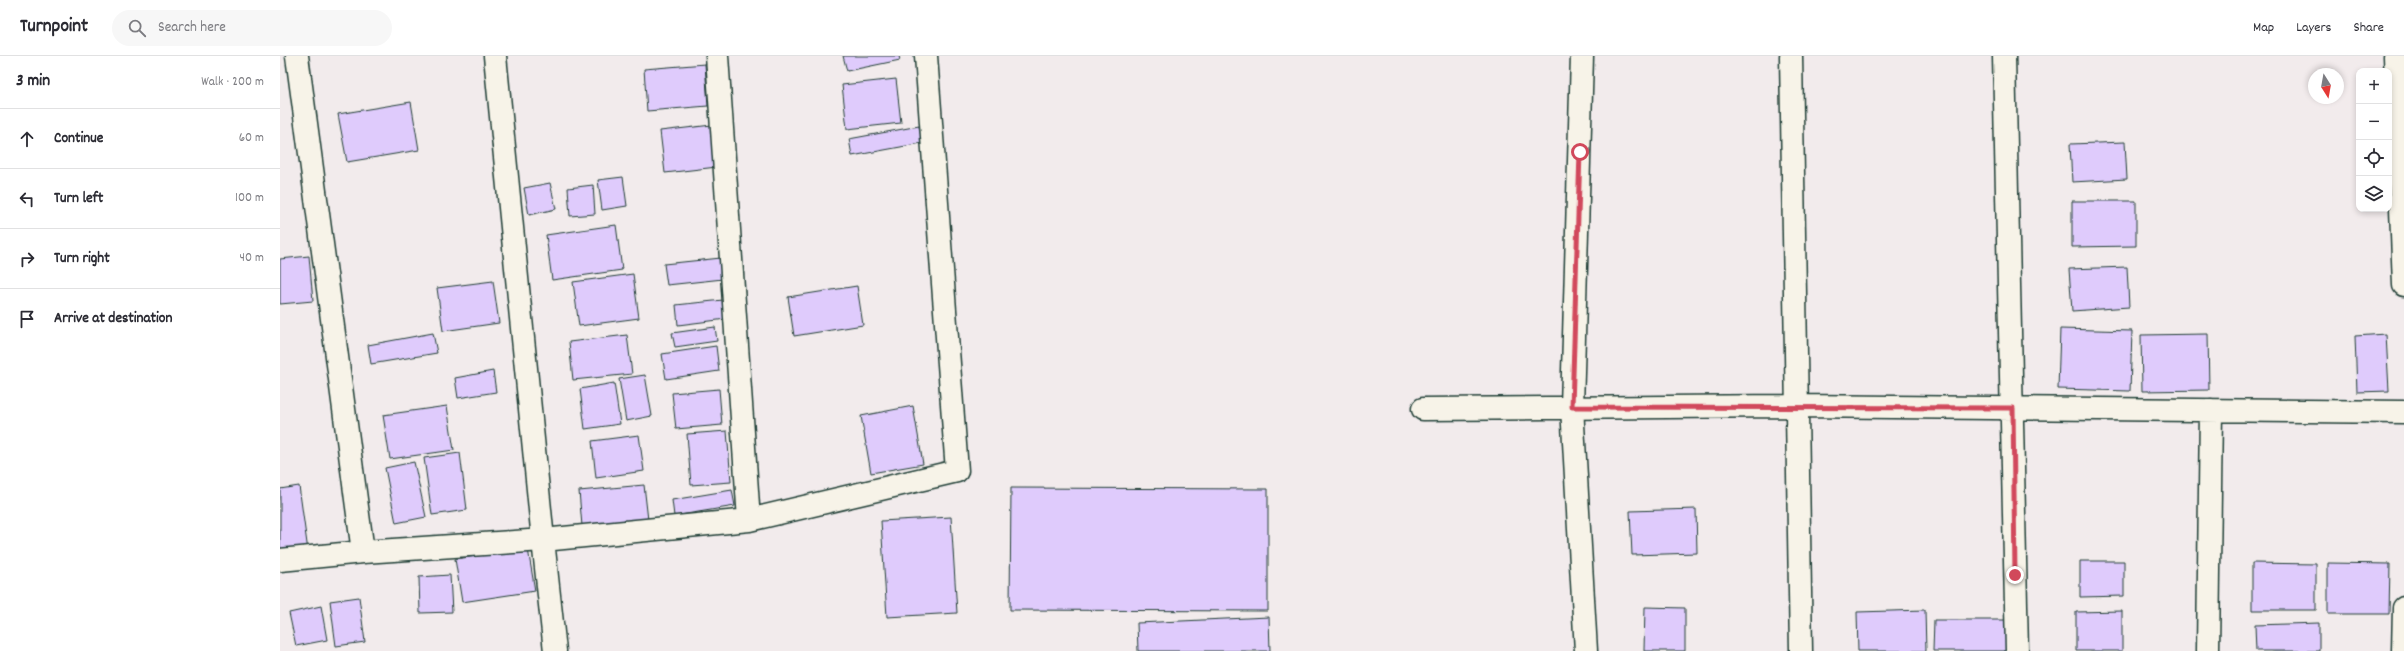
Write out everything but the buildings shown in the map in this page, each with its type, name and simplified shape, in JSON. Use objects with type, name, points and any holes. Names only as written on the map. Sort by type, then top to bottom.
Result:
[{"type":"street","points":[[297,56],[363,552]]},
{"type":"street","points":[[495,56],[555,651]]},
{"type":"street","points":[[717,56],[749,520]]},
{"type":"street","points":[[280,560],[363,552],[543,540],[749,520],[957,471],[926,56]]},
{"type":"street","points":[[1582,56],[1572,407],[1586,651]]},
{"type":"street","points":[[1791,56],[1801,651]]},
{"type":"street","points":[[2004,56],[2013,408],[2017,651]]},
{"type":"street","points":[[2395,56],[2404,285]]},
{"type":"street","points":[[1423,408],[1797,406],[2404,412]]},
{"type":"street","points":[[2208,651],[2211,410]]},
{"type":"street","points":[[2403,651],[2404,608]]},
{"type":"route","points":[[1580,152],[1572,407],[1797,406],[2013,408],[2015,575]]}]
